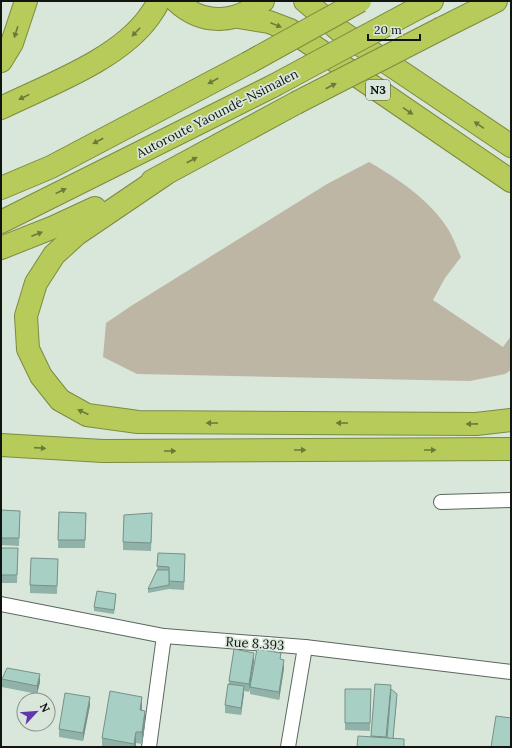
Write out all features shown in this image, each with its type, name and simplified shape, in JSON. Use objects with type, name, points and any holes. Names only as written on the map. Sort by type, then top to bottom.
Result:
[{"type":"highway","points":[[1,61],[12,43],[26,1]]},
{"type":"highway","points":[[1,108],[102,58],[126,42],[143,25],[158,1]]},
{"type":"highway","name":"N3","points":[[176,1],[185,9],[202,17],[220,20],[238,17],[250,11],[263,1]]},
{"type":"highway","name":"N3","points":[[305,1],[340,31],[511,146]]},
{"type":"highway","points":[[1,188],[51,167],[248,63],[360,1]]},
{"type":"highway","points":[[1,248],[54,227],[164,175],[296,103],[496,1]]},
{"type":"highway","name":"Autoroute Yaoundé-Nsimalen","points":[[1,222],[273,86],[425,5]]},
{"type":"highway","name":"N3","points":[[238,17],[269,22],[290,30],[511,181]]},
{"type":"highway","points":[[164,175],[77,234],[54,255],[36,283],[26,316],[28,349],[41,376],[60,400],[87,415],[138,422],[476,424],[511,420]]},
{"type":"highway","points":[[1,445],[103,451],[511,449]]},
{"type":"street","points":[[441,502],[511,500]]},
{"type":"street","name":"Rue 8.393","points":[[1,604],[164,636],[305,647],[511,672]]},
{"type":"street","points":[[149,747],[164,636]]},
{"type":"street","points":[[288,747],[305,647]]},
{"type":"shaded area","points":[[369,162],[391,175],[413,191],[432,209],[448,229],[461,257],[445,278],[433,300],[503,347],[511,336],[511,370],[505,374],[470,381],[137,374],[103,357],[106,323],[327,184]]},
{"type":"building","points":[[1,510],[20,511],[19,538],[1,538]]},
{"type":"building","points":[[59,512],[86,513],[85,540],[58,540]]},
{"type":"building","points":[[152,513],[151,543],[123,542],[124,515]]},
{"type":"building","points":[[1,548],[18,548],[17,575],[1,575]]},
{"type":"building","points":[[158,553],[185,554],[184,582],[169,581],[169,567],[157,566]]},
{"type":"building","points":[[31,558],[58,559],[57,586],[30,585]]},
{"type":"building","points":[[157,570],[169,570],[169,585],[148,589]]},
{"type":"building","points":[[97,591],[116,594],[114,610],[94,607]]},
{"type":"building","points":[[234,649],[254,653],[249,684],[229,681]]},
{"type":"building","points":[[257,649],[281,653],[280,659],[284,660],[279,692],[250,687]]},
{"type":"building","points":[[7,668],[40,674],[37,686],[2,679]]},
{"type":"building","points":[[228,684],[244,686],[241,708],[225,705]]},
{"type":"building","points":[[375,684],[391,685],[386,737],[371,736]]},
{"type":"building","points":[[345,689],[371,689],[370,723],[345,723]]},
{"type":"building","points":[[391,689],[397,694],[393,739],[387,738]]},
{"type":"building","points":[[110,691],[142,697],[140,710],[145,711],[142,732],[136,732],[134,744],[102,738]]},
{"type":"building","points":[[65,693],[90,697],[83,733],[59,729]]},
{"type":"building","points":[[496,716],[511,718],[511,747],[491,747]]},
{"type":"building","points":[[358,736],[404,739],[404,747],[357,747]]}]
